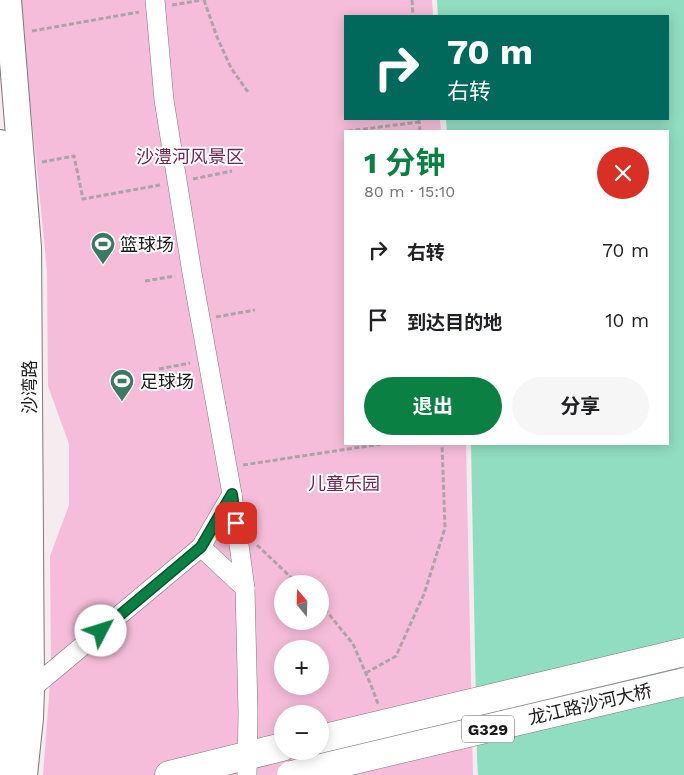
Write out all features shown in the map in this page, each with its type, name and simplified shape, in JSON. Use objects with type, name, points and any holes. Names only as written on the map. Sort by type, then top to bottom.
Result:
[{"type":"highway","name":"龙江路沙河大桥","points":[[329,736],[684,652]]},
{"type":"highway","name":"龙江路沙河大桥","points":[[291,775],[684,682]]},
{"type":"highway","points":[[170,775],[262,757]]},
{"type":"street","name":"沙湾路","points":[[3,775],[7,732],[19,690],[28,247],[8,0]]},
{"type":"street","points":[[155,4],[164,100],[192,273],[232,494],[245,588],[262,757]]},
{"type":"street","name":"沙湾路","points":[[0,143],[8,237],[19,690],[30,718],[24,775]]},
{"type":"street","points":[[19,690],[201,547],[232,494]]},
{"type":"street","points":[[201,547],[245,588]]},
{"type":"path","points":[[12,35],[155,4],[203,0],[231,68],[248,92]]},
{"type":"path","points":[[412,0],[413,15]]},
{"type":"path","points":[[348,130],[419,120]]},
{"type":"path","points":[[22,166],[74,156],[84,199],[129,190]]},
{"type":"path","points":[[145,281],[192,273]]},
{"type":"path","points":[[201,320],[255,310]]},
{"type":"path","points":[[159,369],[208,360]]},
{"type":"path","points":[[227,468],[375,445]]},
{"type":"path","points":[[366,673],[396,656],[424,594],[445,528],[442,445]]},
{"type":"path","points":[[236,523],[289,575]]},
{"type":"path","points":[[329,615],[352,644],[366,673],[381,713]]},
{"type":"green space","name":"沙澧河风景区","points":[[20,0],[432,0],[433,15],[344,15],[344,120],[440,120],[441,130],[344,130],[344,445],[466,445],[473,775],[43,775],[51,670],[50,556],[69,505],[69,444],[48,386],[47,270]]},
{"type":"shaded area","points":[[437,0],[684,0],[684,775],[478,775],[477,759],[471,445],[669,445],[669,130],[447,130],[446,120],[669,120],[669,15],[438,15]]},
{"type":"place","name":"篮球场","points":[[103,265]]},
{"type":"place","name":"足球场","points":[[122,402]]},
{"type":"route","points":[[101,631],[201,547],[232,494],[236,523]]},
{"type":"park label","name":"儿童乐园","points":[[344,483]]}]
